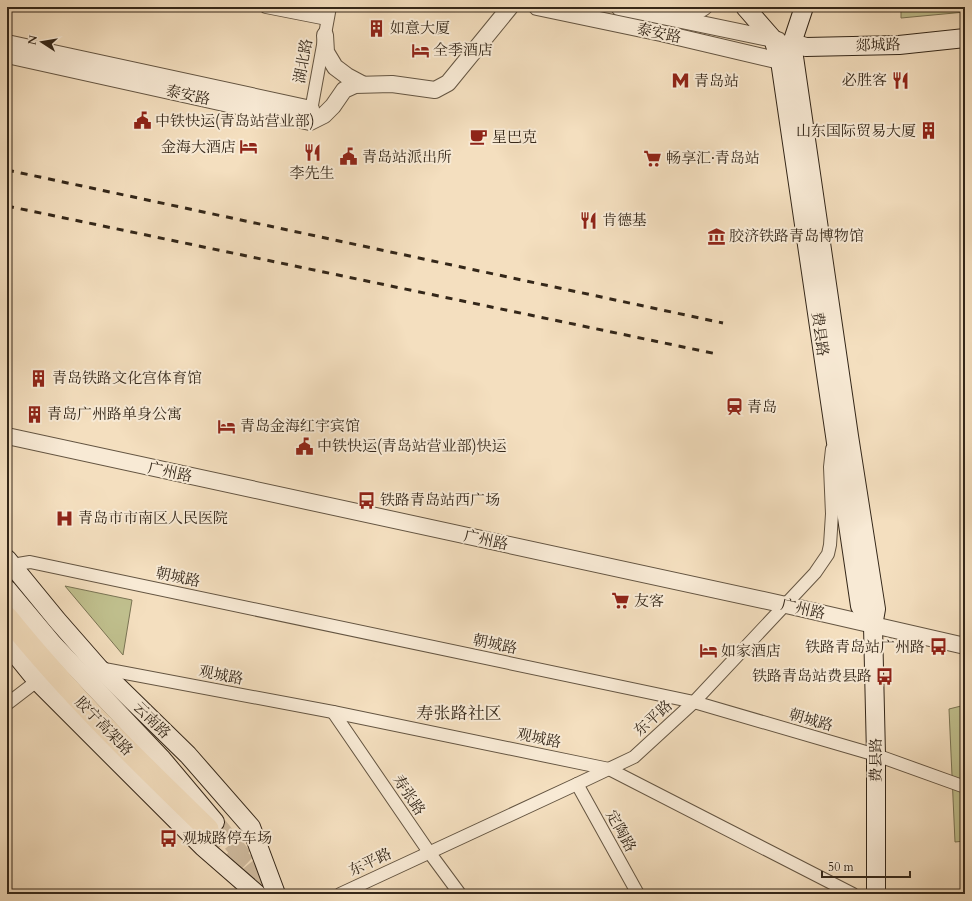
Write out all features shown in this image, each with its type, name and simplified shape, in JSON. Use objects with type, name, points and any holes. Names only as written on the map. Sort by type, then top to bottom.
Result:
[{"type":"highway","name":"胶宁高架路","points":[[7,617],[62,682],[118,741],[211,826]]},
{"type":"main road","points":[[745,7],[773,39]]},
{"type":"main road","points":[[780,61],[792,43],[804,7]]},
{"type":"main road","name":"郯城路","points":[[792,43],[806,47],[899,45],[965,38]]},
{"type":"main road","name":"费县路","points":[[773,39],[780,61],[860,606],[873,626]]},
{"type":"main road","name":"费县路","points":[[792,43],[849,436],[876,609],[873,626],[876,756],[876,894]]},
{"type":"main road","name":"云南路","points":[[9,562],[99,668],[188,755],[251,827],[276,894]]},
{"type":"main road","points":[[7,589],[53,644],[162,759],[211,826]]},
{"type":"main road","points":[[7,644],[37,681],[203,848],[257,894]]},
{"type":"street","points":[[266,7],[327,19]]},
{"type":"street","name":"湖北路","points":[[310,115],[330,7]]},
{"type":"street","points":[[310,115],[324,115],[333,106],[344,90],[355,85],[392,84],[435,90],[443,86],[448,83],[510,7]]},
{"type":"street","name":"泰安路","points":[[537,7],[661,33],[780,61]]},
{"type":"street","name":"泰安路","points":[[619,7],[792,43]]},
{"type":"street","points":[[670,18],[693,14],[704,7]]},
{"type":"street","points":[[325,35],[326,52],[335,67],[347,76],[362,84]]},
{"type":"street","name":"泰安路","points":[[7,43],[310,115]]},
{"type":"street","name":"泰安路","points":[[7,55],[310,115]]},
{"type":"street","name":"东平路","points":[[340,894],[634,757],[694,702],[815,573],[828,554],[832,514],[830,467],[835,432]]},
{"type":"street","name":"广州路","points":[[7,436],[786,605],[965,646]]},
{"type":"street","name":"朝城路","points":[[9,562],[30,562],[694,702],[876,756],[965,787]]},
{"type":"street","name":"观城路","points":[[99,668],[333,712],[609,769],[853,894]]},
{"type":"street","points":[[7,704],[37,681]]},
{"type":"street","name":"寿张路","points":[[333,712],[429,852],[460,894]]},
{"type":"street","name":"定陶路","points":[[576,784],[638,894]]},
{"type":"green space","points":[[901,7],[965,7],[965,12],[901,18]]},
{"type":"green space","points":[[65,586],[132,600],[123,655]]},
{"type":"green space","points":[[965,705],[965,841],[955,842],[949,709]]},
{"type":"tunnel","points":[[215,822],[267,886]]},
{"type":"tunnel","points":[[208,829],[276,894]]},
{"type":"railway","points":[[7,170],[723,323]]},
{"type":"railway","points":[[7,206],[717,354]]},
{"type":"place","name":"如意大厦","points":[[377,28]]},
{"type":"place","name":"全季酒店","points":[[420,50]]},
{"type":"place","name":"必胜客","points":[[900,80]]},
{"type":"place","name":"青岛站","points":[[681,81]]},
{"type":"place","name":"中铁快运(青岛站营业部)","points":[[142,121]]},
{"type":"place","name":"山东国际贸易大厦","points":[[929,131]]},
{"type":"place","name":"星巴克","points":[[479,137]]},
{"type":"place","name":"金海大酒店","points":[[249,147]]},
{"type":"place","name":"李先生","points":[[312,152]]},
{"type":"place","name":"青岛站派出所","points":[[349,157]]},
{"type":"place","name":"畅享汇·青岛站","points":[[653,158]]},
{"type":"place","name":"肯德基","points":[[589,220]]},
{"type":"place","name":"胶济铁路青岛博物馆","points":[[716,236]]},
{"type":"place","name":"青岛铁路文化宫体育馆","points":[[39,378]]},
{"type":"place","name":"青岛","points":[[734,407]]},
{"type":"place","name":"青岛广州路单身公寓","points":[[34,414]]},
{"type":"place","name":"青岛金海红宇宾馆","points":[[227,426]]},
{"type":"place","name":"中铁快运(青岛站营业部)快运","points":[[304,446]]},
{"type":"place","name":"铁路青岛站西广场","points":[[367,500]]},
{"type":"place","name":"青岛市市南区人民医院","points":[[65,518]]},
{"type":"place","name":"友客","points":[[621,601]]},
{"type":"place","name":"铁路青岛站广州路","points":[[938,647]]},
{"type":"place","name":"如家酒店","points":[[708,651]]},
{"type":"place","name":"铁路青岛站费县路","points":[[885,676]]},
{"type":"place","name":"观城路停车场","points":[[169,838]]},
{"type":"district","name":"寿张路社区","points":[[459,713]]}]
